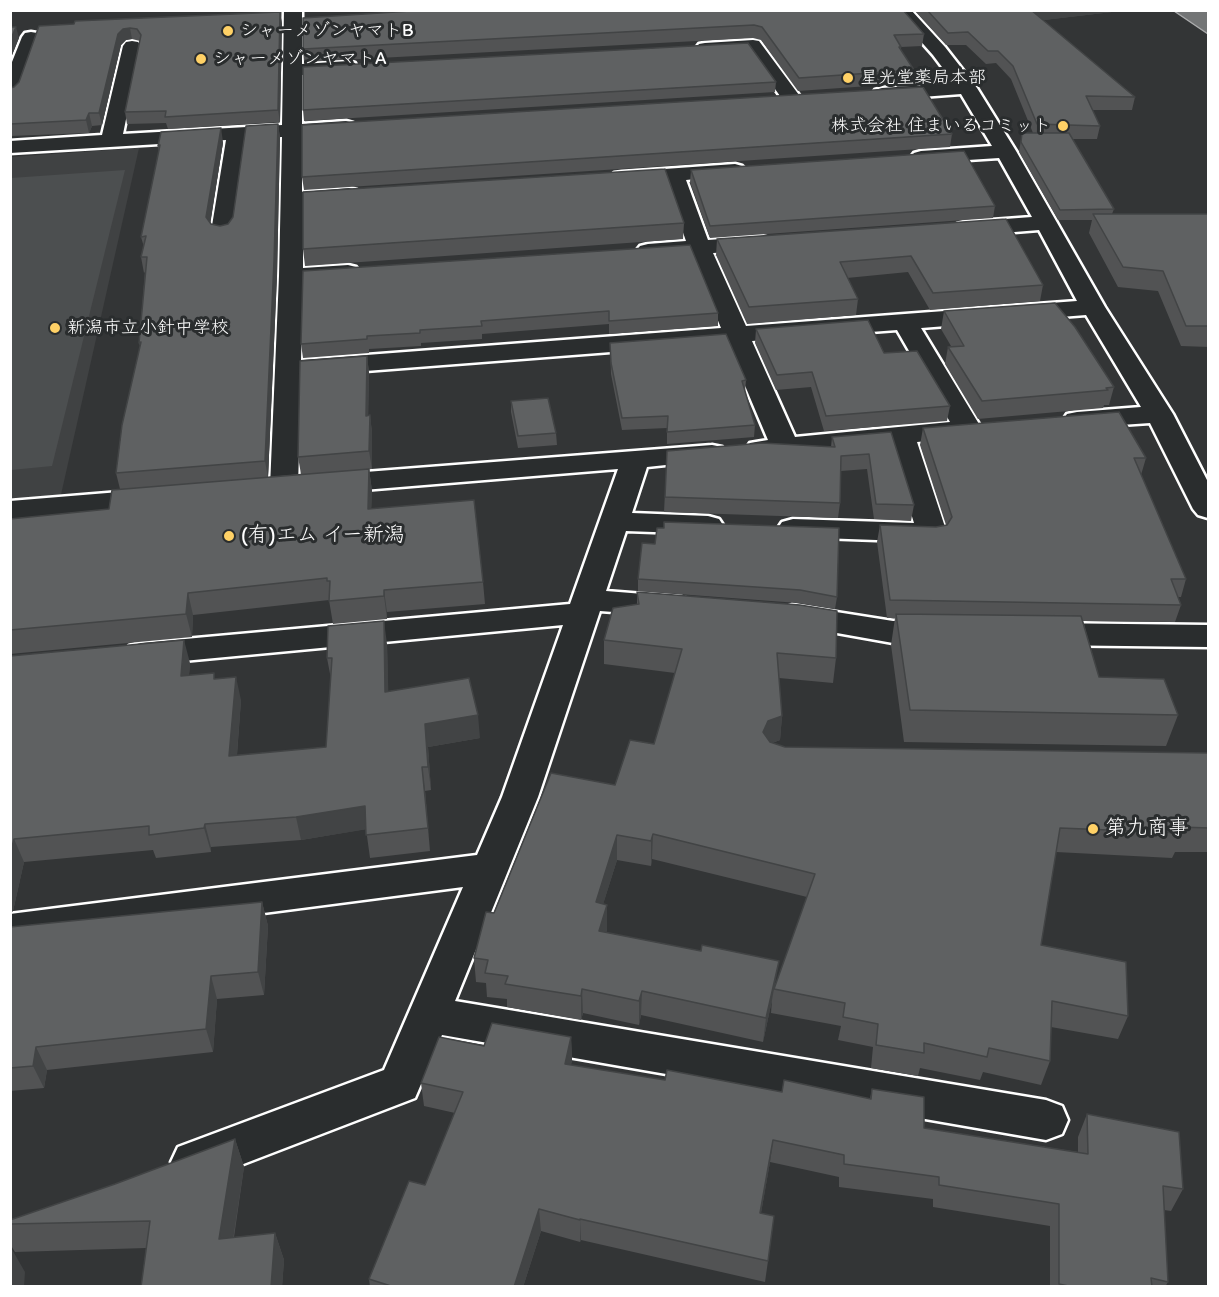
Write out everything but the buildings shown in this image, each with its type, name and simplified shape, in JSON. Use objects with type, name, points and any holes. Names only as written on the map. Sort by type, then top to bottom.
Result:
[{"type":"street","points":[[902,10],[939,51],[967,88],[1006,151],[1093,307],[1159,414],[1209,509]]},
{"type":"street","points":[[297,18],[292,70],[288,369],[272,488],[785,447],[980,428],[905,321]]},
{"type":"street","points":[[10,93],[31,38]]},
{"type":"street","points":[[682,49],[753,45],[792,99]]},
{"type":"street","points":[[111,141],[132,46]]},
{"type":"street","points":[[292,70],[363,66]]},
{"type":"street","points":[[862,95],[967,88]]},
{"type":"street","points":[[770,100],[816,98]]},
{"type":"street","points":[[10,147],[361,126]]},
{"type":"street","points":[[222,232],[237,134]]},
{"type":"street","points":[[900,158],[1006,151]]},
{"type":"street","points":[[602,179],[757,169]]},
{"type":"street","points":[[674,175],[699,247],[785,447]]},
{"type":"street","points":[[291,199],[375,194]]},
{"type":"street","points":[[942,230],[1047,223]]},
{"type":"street","points":[[629,252],[780,242]]},
{"type":"street","points":[[291,276],[372,270]]},
{"type":"street","points":[[288,369],[1093,307]]},
{"type":"street","points":[[1052,422],[1159,414]]},
{"type":"street","points":[[767,527],[932,533],[901,436]]},
{"type":"street","points":[[159,1175],[400,1084],[520,797],[636,458]]},
{"type":"street","points":[[10,510],[177,496]]},
{"type":"street","points":[[614,521],[732,525]]},
{"type":"street","points":[[106,658],[585,606],[704,609]]},
{"type":"street","points":[[763,614],[798,616],[893,632],[963,633]]},
{"type":"street","points":[[1010,633],[1209,636]]},
{"type":"street","points":[[10,930],[490,868]]},
{"type":"street","points":[[429,1015],[1046,1120]]},
{"type":"shaded area","points":[[1174,11],[1208,11],[1208,34]]},
{"type":"shaded area","name":"新潟市立小針中学校","points":[[139,148],[60,499],[11,503],[11,157]]},
{"type":"shaded area","name":"新潟市立小針中学校","points":[[125,170],[52,466],[11,470],[11,178]]},
{"type":"place","name":"シャーメゾンヤマトB","points":[[228,31]]},
{"type":"place","name":"シャーメゾンヤマトA","points":[[201,59]]},
{"type":"place","name":"星光堂薬局本部","points":[[848,78]]},
{"type":"place","name":"株式会社 住まいるコミット","points":[[1063,126]]},
{"type":"place","name":"新潟市立小針中学校","points":[[55,328]]},
{"type":"place","name":"(有)エム イー新潟","points":[[229,536]]},
{"type":"place","name":"第九商事","points":[[1093,829]]}]
